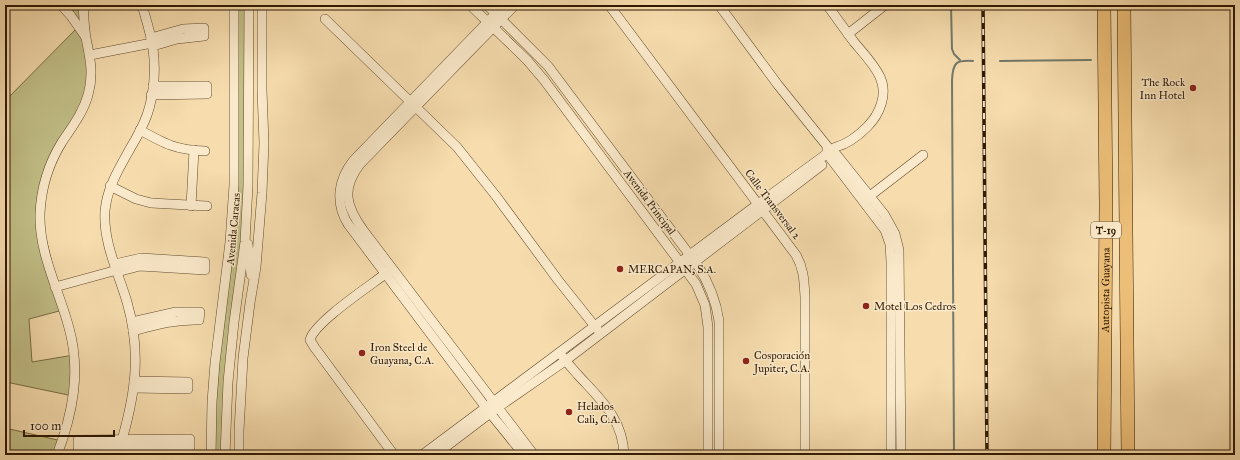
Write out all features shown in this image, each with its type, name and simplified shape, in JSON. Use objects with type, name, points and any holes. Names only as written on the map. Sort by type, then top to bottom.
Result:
[{"type":"highway","name":"Autopista Guayana","points":[[1104,5],[1106,205],[1104,455]]},
{"type":"highway","name":"Autopista Guayana","points":[[1124,5],[1128,455]]},
{"type":"street","points":[[61,5],[72,16],[86,37]]},
{"type":"street","points":[[57,455],[70,416],[74,393],[75,372],[72,339],[48,266],[42,236],[40,213],[43,191],[49,168],[57,150],[77,120],[86,100],[91,79],[92,64],[86,37],[83,5]]},
{"type":"street","points":[[121,443],[131,408],[134,384],[135,353],[133,326],[116,269],[106,228],[106,203],[110,186],[147,116],[152,90],[154,63],[152,42],[142,5]]},
{"type":"street","name":"Avenida Caracas","points":[[211,455],[212,402],[215,363],[230,242],[234,192],[234,5]]},
{"type":"street","name":"Avenida Caracas","points":[[225,455],[228,382],[234,322],[245,242],[249,164],[248,5]]},
{"type":"street","points":[[239,455],[244,345],[256,267],[262,193],[264,143],[262,5]]},
{"type":"street","name":"Avenida Principal","points":[[470,5],[532,65],[566,108],[696,284],[705,305],[707,318],[708,455]]},
{"type":"street","name":"Avenida Principal","points":[[486,5],[537,54],[557,78],[692,258],[708,282],[716,304],[720,337],[720,455]]},
{"type":"street","points":[[504,5],[498,16],[490,25],[369,149],[352,175],[347,198],[350,209],[356,220],[389,271],[524,455]]},
{"type":"street","points":[[498,16],[515,5]]},
{"type":"street","name":"Calle Transversal 2","points":[[609,5],[796,255],[803,271],[805,297],[805,455]]},
{"type":"street","points":[[719,5],[778,85],[867,198],[893,228],[897,239],[895,252],[896,359],[901,455]]},
{"type":"street","points":[[491,408],[565,361],[683,265],[831,152],[841,151],[844,145],[865,129],[874,119],[881,106],[883,91],[880,78],[827,5]]},
{"type":"street","points":[[848,34],[885,5]]},
{"type":"street","points":[[325,19],[451,140],[467,158],[594,326],[601,333]]},
{"type":"street","points":[[90,55],[152,42],[184,37],[204,36],[204,28],[183,29],[152,42]]},
{"type":"street","points":[[548,85],[557,78]]},
{"type":"street","points":[[207,86],[207,94],[152,90],[207,86]]},
{"type":"street","points":[[566,108],[575,101]]},
{"type":"street","points":[[140,130],[171,146],[204,151]]},
{"type":"street","points":[[191,206],[194,150]]},
{"type":"street","points":[[867,198],[923,155]]},
{"type":"street","points":[[110,186],[143,201],[161,204],[207,206]]},
{"type":"street","points":[[246,217],[253,284]]},
{"type":"street","points":[[55,287],[116,269],[140,266],[205,270],[205,262],[148,258],[133,259],[116,269]]},
{"type":"street","points":[[422,455],[451,438],[491,408],[560,351],[683,265]]},
{"type":"street","points":[[389,271],[326,320],[314,331],[310,340],[394,455]]},
{"type":"street","points":[[705,305],[716,304]]},
{"type":"street","points":[[172,312],[200,312],[199,320],[185,320],[133,326],[172,312]]},
{"type":"street","points":[[707,318],[718,317]]},
{"type":"street","points":[[228,382],[237,355],[244,345]]},
{"type":"street","points":[[560,351],[565,361],[604,403],[613,416],[620,430],[624,444],[624,455]]},
{"type":"street","points":[[891,455],[896,359]]},
{"type":"street","points":[[188,382],[188,389],[134,384],[188,382]]},
{"type":"street","points":[[491,408],[534,455]]},
{"type":"street","points":[[435,455],[451,438]]},
{"type":"street","points":[[190,439],[190,447],[121,443],[190,439]]},
{"type":"shaded area","points":[[61,5],[83,5],[90,86],[57,150],[40,213],[63,310],[29,319],[32,362],[74,355],[73,396],[6,382],[5,386],[5,99],[6,100],[78,27]]},
{"type":"shaded area","points":[[234,5],[249,5],[249,165],[225,455],[211,455],[230,242]]},
{"type":"shaded area","points":[[5,428],[62,441],[57,455],[5,455]]},
{"type":"waterway","points":[[951,5],[952,49],[954,54],[960,60]]},
{"type":"waterway","points":[[1000,61],[1091,60]]},
{"type":"waterway","points":[[954,455],[952,80],[953,69],[956,63],[973,61]]},
{"type":"railway","points":[[983,5],[987,455]]},
{"type":"place","name":"The Rock Inn Hotel","points":[[1193,88]]},
{"type":"place","name":"MERCAPAN, S.A.","points":[[620,269]]},
{"type":"place","name":"Motel Los Cedros","points":[[866,306]]},
{"type":"place","name":"Iron Steel de Guayana, C.A.","points":[[362,353]]},
{"type":"place","name":"Cosporación Jupiter, C.A.","points":[[746,361]]},
{"type":"place","name":"Helados Cali, C.A.","points":[[569,412]]}]
